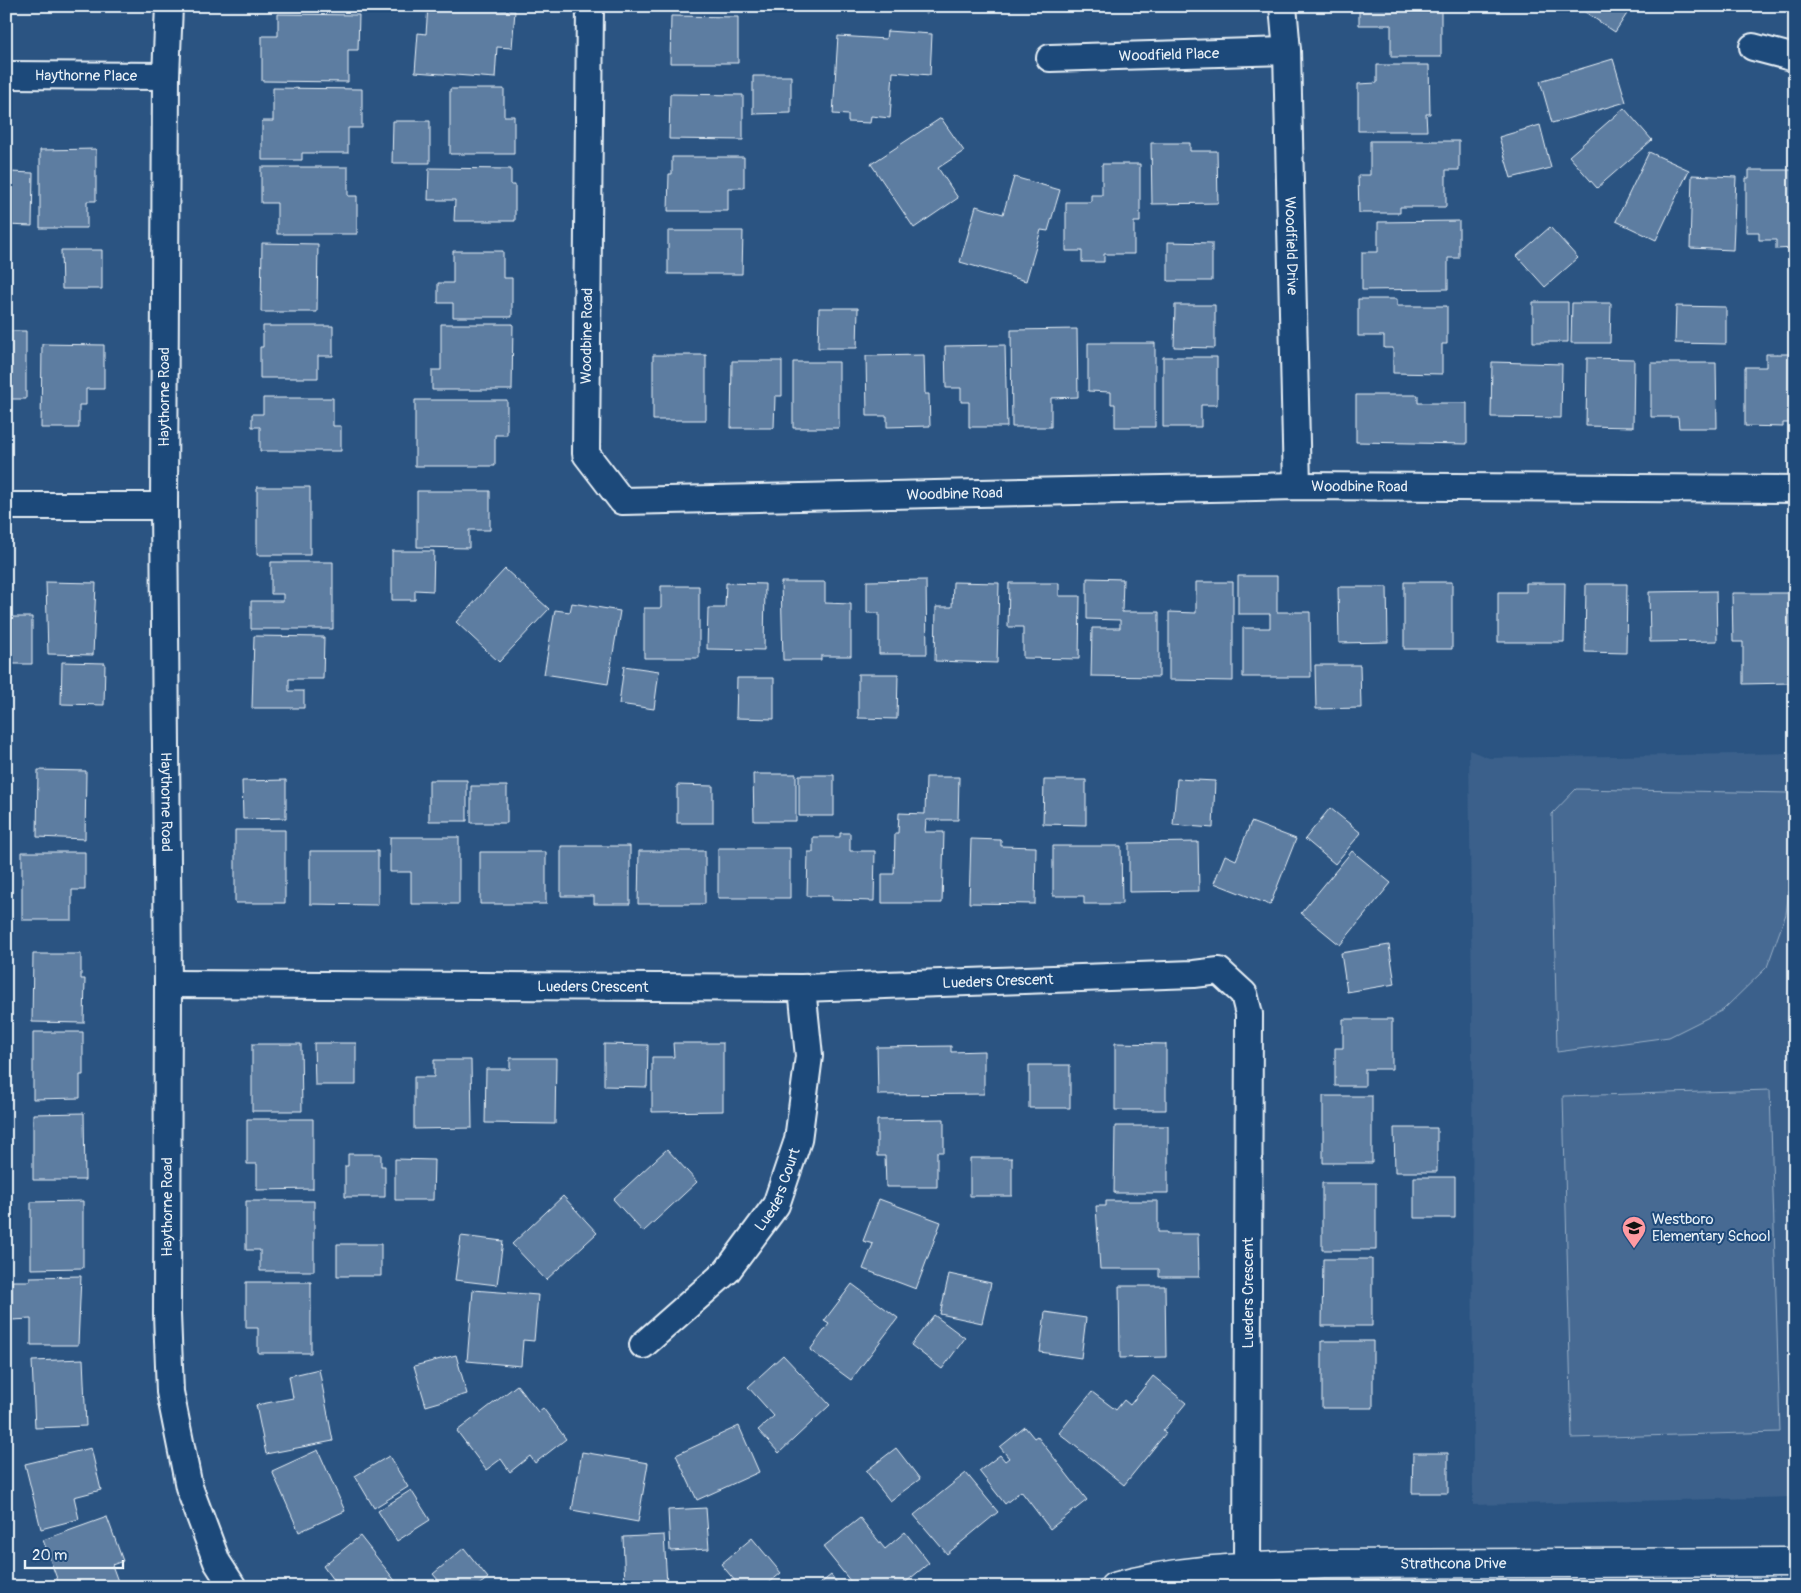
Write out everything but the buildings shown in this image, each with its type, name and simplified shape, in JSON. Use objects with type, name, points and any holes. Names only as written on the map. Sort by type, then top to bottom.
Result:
[{"type":"street","name":"Haythorne Road","points":[[169,6],[166,76],[164,506],[168,984],[167,1314],[170,1392],[189,1487],[216,1562],[233,1587]]},
{"type":"street","name":"Woodbine Road","points":[[590,6],[586,454],[622,501],[1297,486],[1795,489]]},
{"type":"street","name":"Woodfield Drive","points":[[1283,6],[1287,51],[1297,486]]},
{"type":"street","points":[[1753,47],[1795,58]]},
{"type":"street","name":"Woodfield Place","points":[[1050,58],[1287,51]]},
{"type":"street","name":"Haythorne Place","points":[[6,75],[166,76]]},
{"type":"street","points":[[6,506],[164,506]]},
{"type":"street","name":"Lueders Crescent","points":[[168,984],[802,988],[1194,974],[1219,971],[1244,994],[1249,1014],[1247,1567]]},
{"type":"street","name":"Lueders Court","points":[[643,1345],[727,1272],[776,1204],[798,1140],[810,1056],[802,988]]},
{"type":"street","name":"Strathcona Drive","points":[[1114,1587],[1180,1574],[1247,1567],[1350,1563],[1795,1562]]},
{"type":"shaded area","name":"Westboro Elementary School","points":[[1469,750],[1489,758],[1795,753],[1795,1497],[1473,1505],[1472,1001]]},
{"type":"shaded area","points":[[1576,789],[1789,793],[1793,860],[1786,914],[1767,967],[1723,1010],[1669,1037],[1557,1052],[1552,814]]},
{"type":"shaded area","points":[[1770,1090],[1780,1432],[1572,1438],[1563,1096]]},
{"type":"place","name":"Westboro Elementary School","points":[[1634,1249]]}]
